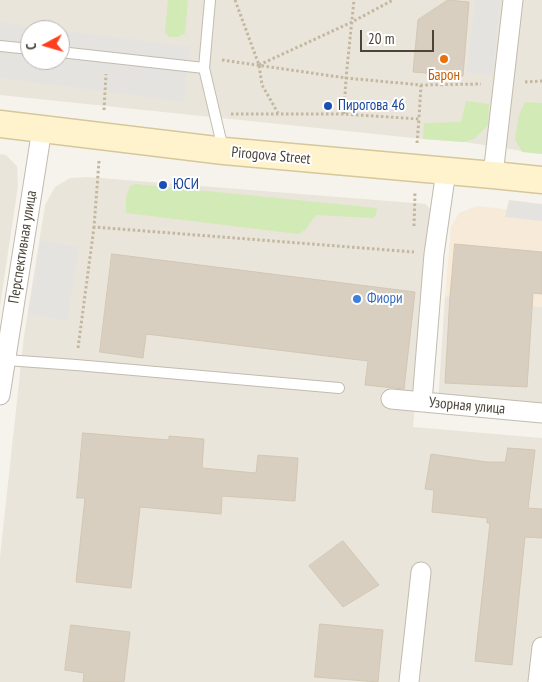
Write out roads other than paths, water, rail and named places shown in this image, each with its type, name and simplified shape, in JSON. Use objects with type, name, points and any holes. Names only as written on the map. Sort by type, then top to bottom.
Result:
[{"type":"main road","name":"Pirogova Street","points":[[0,124],[224,152],[542,180]]},
{"type":"street","points":[[493,175],[513,0]]},
{"type":"street","name":"Перспективная улица","points":[[0,395],[42,129]]},
{"type":"street","points":[[422,402],[434,254],[446,171]]},
{"type":"street","name":"Узорная улица","points":[[391,399],[542,413]]},
{"type":"street","points":[[409,682],[421,572]]},
{"type":"street","points":[[538,682],[542,647]]},
{"type":"lane","points":[[210,0],[204,68],[224,152]]},
{"type":"lane","points":[[0,46],[20,48]]},
{"type":"lane","points":[[70,53],[204,68]]},
{"type":"lane","points":[[6,360],[339,388]]},
{"type":"place","name":"Барон","points":[[444,59]]},
{"type":"place","name":"Пирогова 46","points":[[328,106]]},
{"type":"place","name":"ЮСИ","points":[[163,185]]},
{"type":"place","name":"Фиори","points":[[357,299]]}]
